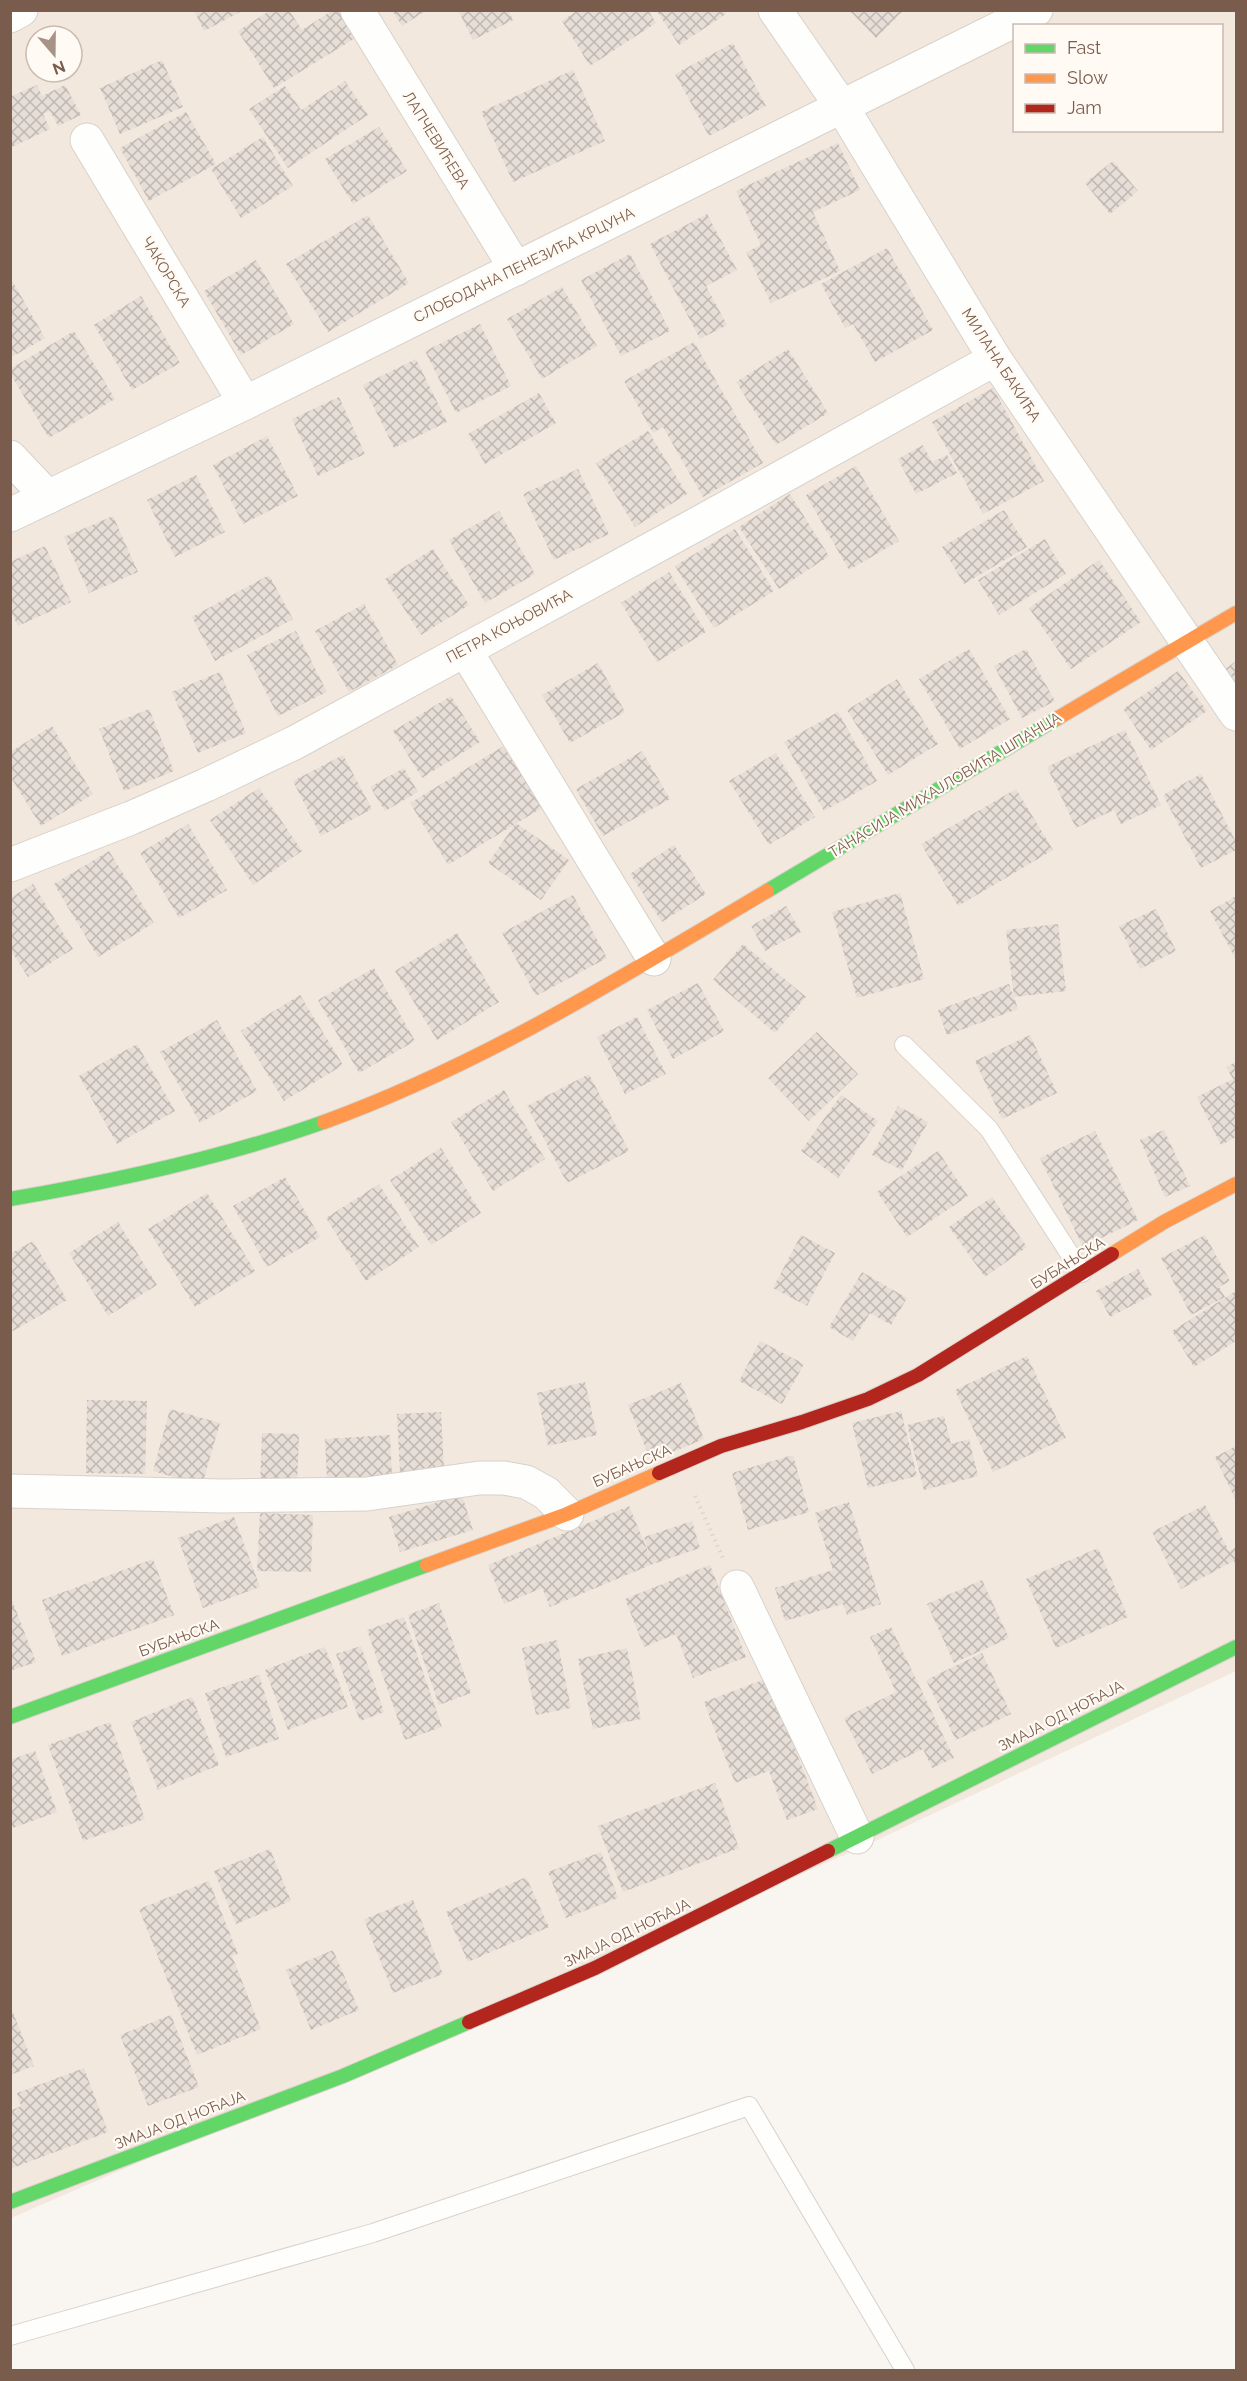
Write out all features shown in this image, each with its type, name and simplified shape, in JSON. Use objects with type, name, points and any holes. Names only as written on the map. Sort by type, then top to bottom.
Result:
[{"type":"street","points":[[10,16],[21,10]]},
{"type":"street","name":"ЛАПЧЕВИЋЕВА","points":[[357,10],[516,269]]},
{"type":"street","name":"МИЛАНА БАКИЋА","points":[[775,10],[842,107],[994,359],[1236,714]]},
{"type":"street","name":"СЛОБОДАНА ПЕНЕЗИЋА КРЦУНА","points":[[10,515],[245,403],[1036,10]]},
{"type":"street","name":"ЧАКОРСКА","points":[[87,140],[245,403]]},
{"type":"street","name":"ПЕТРА КОЊОВИЋА","points":[[10,865],[131,818],[294,743],[697,525],[994,359]]},
{"type":"street","points":[[10,457],[48,497]]},
{"type":"street","name":"ТАНАСИЈА МИХАЈЛОВИЋА ШПАНЦА","points":[[10,1199],[128,1177],[205,1158],[361,1109],[557,1015],[1236,613]]},
{"type":"street","points":[[465,650],[654,959]]},
{"type":"street","name":"БУБАЊСКА","points":[[10,1717],[567,1514],[721,1446],[802,1422],[868,1399],[918,1376],[1174,1217],[1236,1184]]},
{"type":"street","points":[[10,1491],[223,1496],[367,1494],[479,1478],[504,1478],[526,1482],[546,1493],[567,1514]]},
{"type":"street","points":[[737,1587],[857,1837]]},
{"type":"street","name":"ЗМАЈА ОД НОЋАЈА","points":[[10,2202],[343,2076],[573,1977],[1236,1647]]},
{"type":"lane","points":[[904,1045],[989,1129],[1082,1273]]},
{"type":"lane","points":[[10,2336],[373,2233],[749,2106],[905,2370]]},
{"type":"path","points":[[679,1463],[737,1587]]},
{"type":"shaded area","points":[[11,11],[1236,11],[1236,1671],[858,1849],[11,2218]]},
{"type":"building","points":[[194,10],[244,10],[204,31]]},
{"type":"building","points":[[271,10],[289,10],[302,30],[333,10],[340,10],[357,37],[274,88],[238,31]]},
{"type":"building","points":[[392,10],[427,10],[402,26]]},
{"type":"building","points":[[458,10],[508,10],[513,20],[473,40]]},
{"type":"building","points":[[578,10],[648,10],[656,23],[590,66],[562,21]]},
{"type":"building","points":[[656,10],[723,10],[726,14],[679,45]]},
{"type":"building","points":[[849,10],[904,10],[876,38]]},
{"type":"building","points":[[733,43],[766,106],[709,136],[675,74]]},
{"type":"building","points":[[162,60],[183,107],[120,134],[100,88]]},
{"type":"building","points":[[573,70],[605,141],[513,182],[481,112]]},
{"type":"building","points":[[345,81],[368,115],[288,168],[249,109],[285,86],[301,110]]},
{"type":"building","points":[[37,85],[42,96],[65,85],[81,115],[58,126],[50,111],[43,114],[50,129],[12,147],[10,97]]},
{"type":"building","points":[[186,112],[216,164],[149,201],[120,148]]},
{"type":"building","points":[[379,127],[407,171],[353,204],[325,159]]},
{"type":"building","points":[[263,137],[293,186],[241,218],[211,169]]},
{"type":"building","points":[[838,143],[860,190],[813,212],[840,271],[771,303],[746,252],[761,245],[736,191]]},
{"type":"building","points":[[1113,161],[1138,191],[1110,214],[1085,183]]},
{"type":"building","points":[[707,214],[737,270],[706,286],[727,325],[700,339],[650,244]]},
{"type":"building","points":[[368,215],[409,283],[328,332],[286,264]]},
{"type":"building","points":[[887,248],[933,330],[875,362],[853,324],[845,328],[821,284]]},
{"type":"building","points":[[630,254],[670,331],[621,356],[581,280]]},
{"type":"building","points":[[256,260],[294,324],[241,355],[204,291]]},
{"type":"building","points":[[10,277],[45,338],[10,358]]},
{"type":"building","points":[[562,287],[597,346],[542,379],[507,319]]},
{"type":"building","points":[[141,296],[180,363],[132,390],[94,325]]},
{"type":"building","points":[[480,324],[511,386],[456,413],[425,351]]},
{"type":"building","points":[[74,331],[115,399],[49,438],[10,373],[10,369]]},
{"type":"building","points":[[694,342],[763,463],[703,497],[663,427],[653,433],[624,381]]},
{"type":"building","points":[[788,349],[828,413],[776,445],[736,382]]},
{"type":"building","points":[[416,359],[447,422],[394,448],[363,385]]},
{"type":"building","points":[[993,388],[1044,481],[983,514],[932,422]]},
{"type":"building","points":[[539,393],[556,423],[485,464],[468,434]]},
{"type":"building","points":[[339,397],[365,454],[318,476],[292,419]]},
{"type":"building","points":[[648,431],[687,494],[635,527],[596,463]]},
{"type":"building","points":[[267,436],[298,496],[243,524],[213,465]]},
{"type":"building","points":[[923,445],[932,462],[947,455],[957,473],[916,494],[898,459]]},
{"type":"building","points":[[856,466],[899,541],[849,570],[806,495]]},
{"type":"building","points":[[578,469],[609,534],[554,560],[523,494]]},
{"type":"building","points":[[196,475],[225,532],[175,557],[147,500]]},
{"type":"building","points":[[790,494],[829,556],[779,589],[739,527]]},
{"type":"building","points":[[1004,510],[1027,547],[964,584],[942,547]]},
{"type":"building","points":[[499,511],[535,574],[485,603],[449,540]]},
{"type":"building","points":[[113,516],[138,572],[89,593],[64,537]]},
{"type":"building","points":[[735,529],[774,591],[714,628],[675,566]]},
{"type":"building","points":[[1045,539],[1066,574],[999,615],[978,580]]},
{"type":"building","points":[[45,546],[71,602],[18,626],[10,610],[10,562]]},
{"type":"building","points":[[433,549],[469,605],[421,635],[385,579]]},
{"type":"building","points":[[1099,560],[1141,622],[1071,669],[1029,608]]},
{"type":"building","points":[[669,572],[706,632],[657,662],[621,603]]},
{"type":"building","points":[[269,575],[293,619],[215,661],[192,617]]},
{"type":"building","points":[[364,604],[398,665],[349,692],[315,631]]},
{"type":"building","points":[[296,631],[327,692],[278,716],[247,655]]},
{"type":"building","points":[[969,649],[1010,719],[960,749],[919,679]]},
{"type":"building","points":[[1026,649],[1055,701],[1022,718],[994,666]]},
{"type":"building","points":[[1236,661],[1236,687],[1224,670]]},
{"type":"building","points":[[598,663],[625,712],[570,743],[542,695]]},
{"type":"building","points":[[1178,671],[1207,711],[1151,750],[1123,709]]},
{"type":"building","points":[[220,672],[246,733],[198,753],[172,692]]},
{"type":"building","points":[[897,679],[938,744],[888,775],[847,710]]},
{"type":"building","points":[[451,696],[480,742],[422,778],[393,731]]},
{"type":"building","points":[[149,709],[174,771],[124,791],[99,729]]},
{"type":"building","points":[[838,712],[877,781],[824,811],[784,742]]},
{"type":"building","points":[[52,726],[93,794],[41,826],[10,776],[10,752]]},
{"type":"building","points":[[1125,730],[1161,805],[1121,824],[1114,810],[1076,828],[1047,767]]},
{"type":"building","points":[[507,744],[545,806],[448,865],[410,803]]},
{"type":"building","points":[[642,751],[670,799],[603,836],[576,789]]},
{"type":"building","points":[[776,753],[815,817],[769,845],[729,781]]},
{"type":"building","points":[[343,755],[372,809],[321,836],[293,781]]},
{"type":"building","points":[[404,768],[418,792],[385,811],[370,787]]},
{"type":"building","points":[[1201,774],[1236,842],[1236,850],[1201,868],[1163,795]]},
{"type":"building","points":[[259,788],[302,851],[253,885],[210,820]]},
{"type":"building","points":[[1016,789],[1053,850],[958,906],[921,844]]},
{"type":"building","points":[[516,823],[569,860],[541,900],[488,863]]},
{"type":"building","points":[[188,824],[227,890],[179,918],[140,853]]},
{"type":"building","points":[[674,845],[706,894],[662,922],[630,874]]},
{"type":"building","points":[[109,851],[154,923],[98,957],[54,884]]},
{"type":"building","points":[[33,884],[73,949],[28,977],[10,949],[10,898]]},
{"type":"building","points":[[900,893],[924,979],[857,998],[832,912]]},
{"type":"building","points":[[573,895],[607,958],[536,996],[502,933]]},
{"type":"building","points":[[1236,896],[1236,960],[1210,911]]},
{"type":"building","points":[[786,906],[801,932],[765,951],[751,926]]},
{"type":"building","points":[[1156,909],[1176,951],[1140,969],[1119,926]]},
{"type":"building","points":[[1058,924],[1066,991],[1014,997],[1006,930]]},
{"type":"building","points":[[457,933],[499,1002],[437,1040],[395,971]]},
{"type":"building","points":[[743,944],[806,997],[775,1033],[713,980]]},
{"type":"building","points":[[374,968],[415,1041],[359,1073],[318,1000]]},
{"type":"building","points":[[698,983],[724,1031],[673,1059],[647,1010]]},
{"type":"building","points":[[1009,984],[1018,1009],[947,1035],[938,1010]]},
{"type":"building","points":[[300,995],[343,1065],[284,1101],[241,1031]]},
{"type":"building","points":[[637,1017],[666,1074],[625,1094],[597,1037]]},
{"type":"building","points":[[217,1020],[257,1091],[200,1123],[160,1052]]},
{"type":"building","points":[[817,1032],[858,1074],[809,1121],[768,1078]]},
{"type":"building","points":[[1030,1035],[1057,1093],[1002,1119],[975,1061]]},
{"type":"building","points":[[137,1044],[175,1111],[117,1144],[79,1076]]},
{"type":"building","points":[[1236,1062],[1236,1137],[1221,1145],[1197,1097],[1233,1079],[1226,1067]]},
{"type":"building","points":[[589,1074],[629,1151],[567,1183],[527,1106]]},
{"type":"building","points":[[504,1090],[545,1159],[493,1191],[451,1122]]},
{"type":"building","points":[[841,1095],[878,1121],[838,1178],[801,1151]]},
{"type":"building","points":[[898,1106],[928,1122],[902,1170],[872,1155]]},
{"type":"building","points":[[1164,1130],[1190,1186],[1165,1197],[1140,1140]]},
{"type":"building","points":[[1095,1131],[1138,1220],[1083,1247],[1040,1158]]},
{"type":"building","points":[[441,1148],[481,1213],[431,1245],[390,1180]]},
{"type":"building","points":[[938,1151],[968,1196],[907,1237],[877,1192]]},
{"type":"building","points":[[285,1177],[320,1237],[267,1267],[233,1206]]},
{"type":"building","points":[[379,1184],[419,1247],[366,1281],[326,1218]]},
{"type":"building","points":[[207,1193],[255,1271],[195,1307],[148,1229]]},
{"type":"building","points":[[992,1197],[1027,1247],[985,1277],[949,1227]]},
{"type":"building","points":[[118,1222],[157,1285],[108,1316],[69,1253]]},
{"type":"building","points":[[801,1235],[835,1253],[807,1306],[773,1288]]},
{"type":"building","points":[[1205,1235],[1230,1281],[1219,1287],[1225,1297],[1191,1315],[1161,1258]]},
{"type":"building","points":[[33,1241],[67,1300],[13,1331],[10,1328],[10,1254]]},
{"type":"building","points":[[1138,1269],[1152,1295],[1110,1317],[1096,1291]]},
{"type":"building","points":[[862,1272],[907,1298],[891,1325],[870,1313],[853,1341],[829,1327]]},
{"type":"building","points":[[1236,1291],[1236,1341],[1194,1367],[1172,1331]]},
{"type":"building","points":[[760,1341],[804,1364],[782,1404],[739,1381]]},
{"type":"building","points":[[1027,1356],[1066,1438],[993,1472],[955,1390]]},
{"type":"building","points":[[585,1382],[597,1435],[548,1446],[537,1393]]},
{"type":"building","points":[[681,1383],[704,1439],[651,1461],[628,1405]]},
{"type":"building","points":[[87,1400],[147,1401],[145,1474],[86,1473]]},
{"type":"building","points":[[170,1409],[220,1423],[202,1485],[153,1471]]},
{"type":"building","points":[[901,1411],[917,1476],[868,1488],[852,1423]]},
{"type":"building","points":[[441,1412],[444,1470],[400,1473],[397,1414]]},
{"type":"building","points":[[944,1416],[951,1444],[969,1439],[978,1476],[924,1490],[907,1425]]},
{"type":"building","points":[[262,1433],[299,1434],[297,1488],[260,1487]]},
{"type":"building","points":[[390,1435],[392,1477],[327,1480],[325,1439]]},
{"type":"building","points":[[1236,1446],[1236,1501],[1215,1457]]},
{"type":"building","points":[[793,1455],[809,1512],[748,1530],[732,1473]]},
{"type":"building","points":[[462,1495],[473,1530],[400,1552],[389,1517]]},
{"type":"building","points":[[849,1502],[881,1604],[847,1615],[843,1604],[785,1621],[775,1588],[833,1570],[815,1513]]},
{"type":"building","points":[[1205,1505],[1229,1551],[1236,1547],[1236,1566],[1234,1561],[1181,1589],[1152,1532]]},
{"type":"building","points":[[629,1506],[650,1556],[644,1537],[692,1521],[700,1548],[653,1564],[550,1607],[542,1588],[504,1604],[488,1565]]},
{"type":"building","points":[[260,1513],[313,1515],[311,1572],[257,1571]]},
{"type":"building","points":[[234,1517],[260,1587],[203,1608],[178,1538]]},
{"type":"building","points":[[1098,1548],[1128,1617],[1056,1648],[1026,1579]]},
{"type":"building","points":[[153,1559],[174,1615],[62,1656],[42,1600]]},
{"type":"building","points":[[710,1565],[746,1657],[693,1678],[676,1634],[644,1647],[625,1599]]},
{"type":"building","points":[[982,1580],[1009,1638],[954,1663],[927,1604]]},
{"type":"building","points":[[10,1595],[36,1662],[10,1671]]},
{"type":"building","points":[[439,1603],[471,1693],[439,1705],[408,1615]]},
{"type":"building","points":[[404,1617],[442,1727],[405,1740],[367,1630]]},
{"type":"building","points":[[891,1627],[954,1758],[932,1768],[923,1749],[872,1774],[844,1718],[896,1692],[870,1637]]},
{"type":"building","points":[[557,1640],[571,1708],[536,1715],[522,1648]]},
{"type":"building","points":[[361,1646],[384,1712],[360,1721],[336,1654]]},
{"type":"building","points":[[325,1647],[348,1707],[288,1730],[265,1670]]},
{"type":"building","points":[[627,1648],[641,1719],[593,1729],[578,1659]]},
{"type":"building","points":[[982,1653],[1011,1714],[956,1740],[926,1680]]},
{"type":"building","points":[[259,1675],[279,1739],[226,1757],[205,1693]]},
{"type":"building","points":[[768,1678],[818,1809],[787,1820],[769,1771],[735,1783],[704,1702]]},
{"type":"building","points":[[192,1697],[219,1765],[158,1790],[131,1722]]},
{"type":"building","points":[[110,1722],[145,1819],[83,1841],[48,1745]]},
{"type":"building","points":[[35,1751],[57,1812],[10,1829],[10,1760]]},
{"type":"building","points":[[715,1783],[739,1848],[623,1892],[598,1826]]},
{"type":"building","points":[[270,1849],[291,1901],[236,1924],[214,1871]]},
{"type":"building","points":[[601,1852],[618,1898],[566,1918],[548,1872]]},
{"type":"building","points":[[526,1877],[549,1927],[468,1962],[446,1912]]},
{"type":"building","points":[[209,1881],[238,1954],[232,1956],[261,2029],[197,2055],[139,1909]]},
{"type":"building","points":[[413,1900],[443,1974],[393,1993],[364,1919]]},
{"type":"building","points":[[333,1950],[359,2010],[311,2030],[286,1970]]},
{"type":"building","points":[[10,2005],[34,2066],[10,2075]]},
{"type":"building","points":[[171,2015],[199,2087],[148,2106],[120,2035]]},
{"type":"building","points":[[84,2068],[108,2132],[10,2169],[10,2111],[21,2106],[17,2093]]},
{"type":"traffic: fast","points":[[767,891],[1058,718]]},
{"type":"traffic: fast","points":[[10,1199],[168,1167],[247,1147],[324,1122]]},
{"type":"traffic: fast","points":[[10,1717],[427,1565]]},
{"type":"traffic: fast","points":[[828,1851],[1236,1647]]},
{"type":"traffic: fast","points":[[10,2202],[343,2076],[469,2022]]},
{"type":"traffic: slow","points":[[1058,718],[1236,613]]},
{"type":"traffic: slow","points":[[324,1122],[439,1074],[551,1017],[767,891]]},
{"type":"traffic: slow","points":[[1112,1254],[1164,1222],[1236,1184]]},
{"type":"traffic: slow","points":[[427,1565],[567,1514],[659,1473]]},
{"type":"traffic: jam","points":[[659,1473],[721,1446],[802,1422],[868,1399],[918,1375],[1112,1254]]},
{"type":"traffic: jam","points":[[469,2022],[595,1968],[828,1851]]}]
